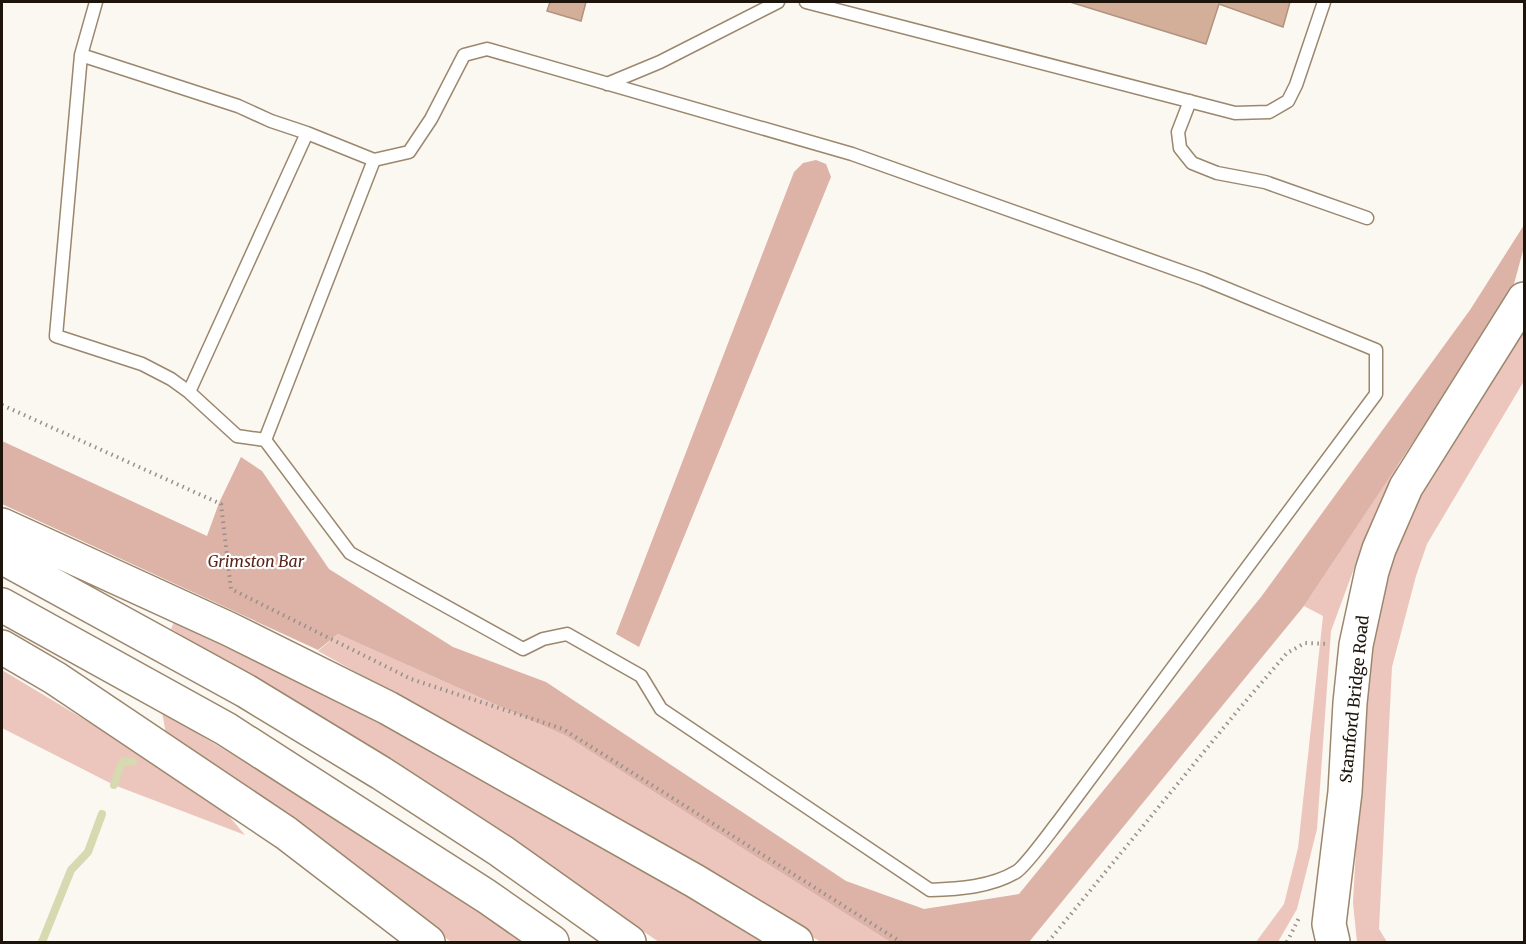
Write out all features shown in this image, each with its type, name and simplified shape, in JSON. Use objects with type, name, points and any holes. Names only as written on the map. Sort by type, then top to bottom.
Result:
[{"type":"highway","name":"Stamford Bridge Road","points":[[1326,936],[1345,792],[1356,645],[1372,571],[1406,487],[1524,299]]},
{"type":"highway","points":[[2,525],[229,630],[388,708],[695,880],[796,942]]},
{"type":"highway","points":[[2,557],[246,691],[381,773],[501,851],[629,942]]},
{"type":"highway","points":[[2,605],[226,729],[486,896],[552,942]]},
{"type":"highway","points":[[2,647],[55,678],[286,833],[428,942]]},
{"type":"lane","points":[[81,55],[238,106],[374,160],[409,152],[431,119],[464,55],[487,49],[852,154],[1203,279],[1376,350],[1376,394],[1058,822],[1018,871],[983,884],[953,890],[930,890],[661,709],[641,676],[567,634],[543,639],[522,649],[350,553],[265,440],[237,436],[189,392],[171,379],[142,364],[56,336],[81,55],[96,2]]},
{"type":"lane","points":[[607,84],[660,62],[778,2]]},
{"type":"lane","points":[[806,2],[1235,113],[1269,112],[1288,101],[1296,85],[1324,2]]},
{"type":"lane","points":[[1190,101],[1178,132],[1180,148],[1192,164],[1217,173],[1265,182],[1367,219]]},
{"type":"lane","points":[[189,392],[307,133]]},
{"type":"lane","points":[[265,440],[374,160]]},
{"type":"path","points":[[2,405],[219,503],[231,589],[411,679],[563,729],[901,942]]},
{"type":"path","points":[[1048,942],[1287,653],[1305,643],[1356,645]]},
{"type":"shaded area","points":[[1524,317],[1524,381],[1427,544],[1416,576],[1392,667],[1379,929],[1387,942],[1357,942],[1353,903],[1361,753],[1373,634],[1391,556],[1437,462]]},
{"type":"shaded area","points":[[1399,463],[1356,563],[1331,631],[1317,829],[1297,909],[1278,942],[1256,942],[1284,904],[1298,848],[1323,616],[1304,606]]},
{"type":"shaded area","points":[[175,620],[317,688],[527,798],[770,942],[659,942],[395,763],[171,629]]},
{"type":"shaded area","points":[[338,634],[566,736],[890,942],[821,942],[527,767],[318,651]]},
{"type":"shaded area","points":[[2,670],[167,769],[223,809],[245,835],[114,785],[2,728]]},
{"type":"shaded area","points":[[162,712],[321,808],[528,942],[451,942],[259,798],[166,734]]},
{"type":"green space","points":[[816,160],[826,164],[831,177],[639,647],[616,634],[794,172],[803,163]]},
{"type":"green space","name":"Grimston Bar","points":[[1524,225],[1524,247],[1511,295],[1304,606],[1029,942],[890,942],[566,736],[338,634],[318,650],[2,504],[2,441],[207,536],[219,503],[241,457],[262,471],[329,569],[453,647],[546,682],[846,881],[924,909],[1019,894],[1261,597],[1470,310]]},
{"type":"building","points":[[550,2],[586,2],[581,21],[547,11]]},
{"type":"building","points":[[1070,2],[1290,2],[1283,27],[1219,4],[1206,44]]},
{"type":"waterway","points":[[114,785],[124,761],[133,762]]},
{"type":"waterway","points":[[42,942],[71,870],[88,852],[102,814]]}]
